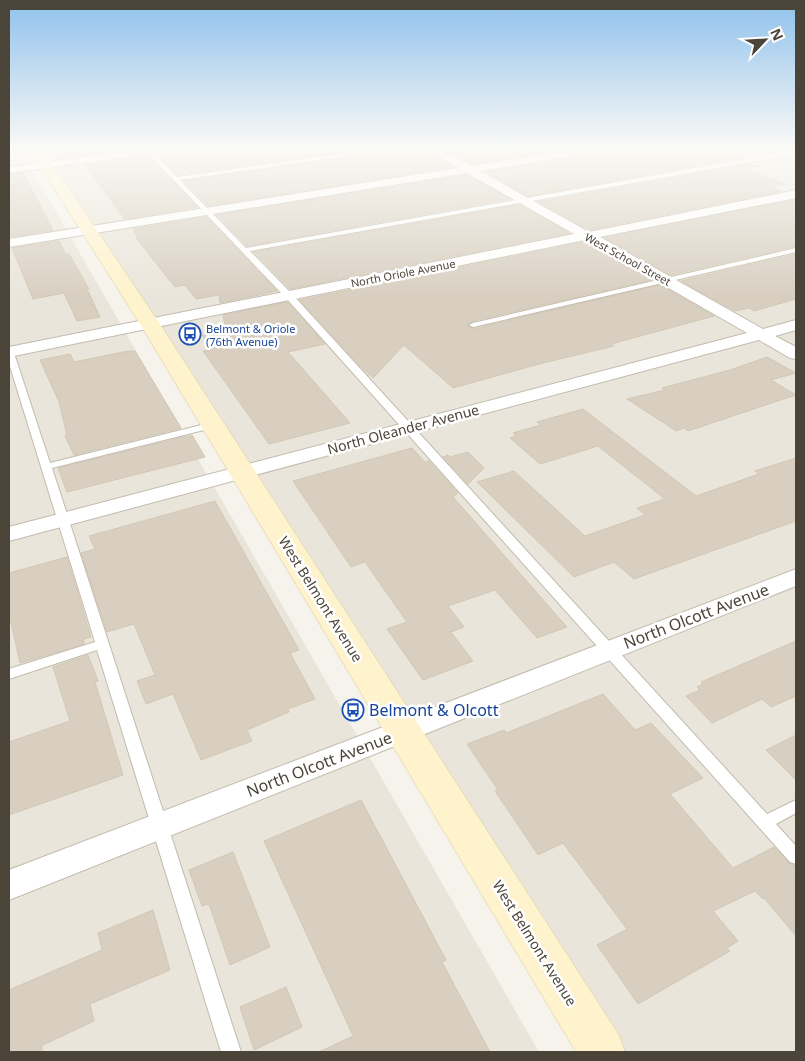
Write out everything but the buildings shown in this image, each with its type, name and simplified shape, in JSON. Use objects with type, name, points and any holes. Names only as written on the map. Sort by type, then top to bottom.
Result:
[{"type":"main road","name":"West Belmont Avenue","points":[[68,199],[150,324],[602,1052]]},
{"type":"street","points":[[9,243],[290,199]]},
{"type":"street","name":"West School Street","points":[[522,199],[796,354]]},
{"type":"street","name":"North Oriole Avenue","points":[[9,352],[774,199]]},
{"type":"street","name":"North Oleander Avenue","points":[[9,534],[796,324]]},
{"type":"street","name":"North Olcott Avenue","points":[[9,885],[796,577]]},
{"type":"lane","points":[[195,199],[289,296],[796,857]]},
{"type":"lane","points":[[245,250],[533,199]]},
{"type":"lane","points":[[473,326],[796,250]]},
{"type":"lane","points":[[9,352],[231,1052]]},
{"type":"lane","points":[[45,467],[213,425]]},
{"type":"lane","points":[[9,674],[102,644]]},
{"type":"lane","points":[[764,822],[796,806]]},
{"type":"shaded area","points":[[9,199],[48,199],[539,1052],[9,1052]]},
{"type":"shaded area","points":[[67,199],[796,199],[796,1052],[601,1052]]},
{"type":"place","name":"Belmont & Oriole (76th Avenue)","points":[[190,334]]},
{"type":"place","name":"Belmont & Olcott","points":[[353,710]]}]
